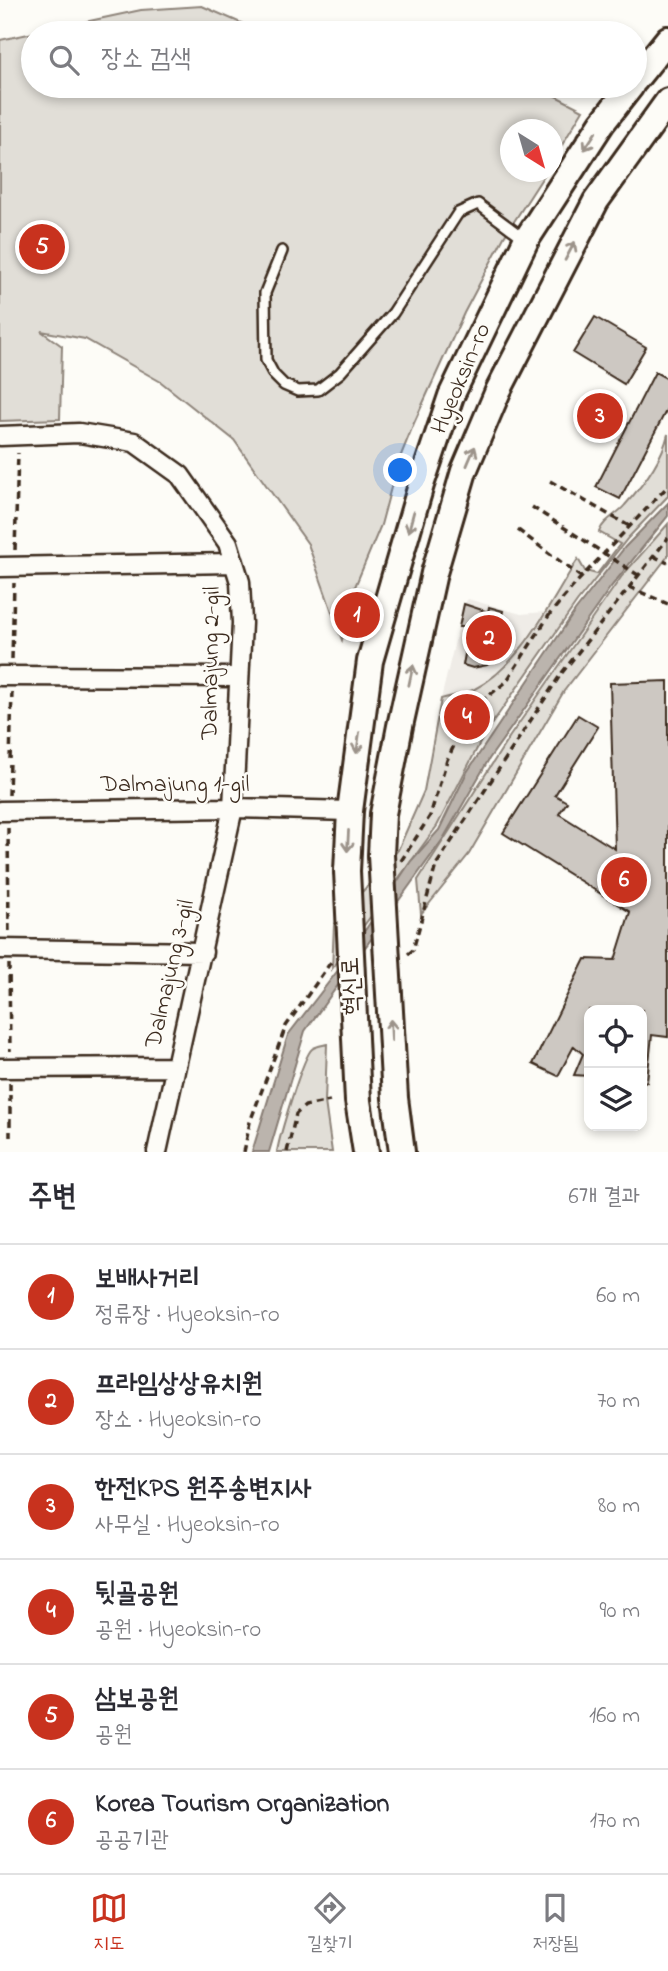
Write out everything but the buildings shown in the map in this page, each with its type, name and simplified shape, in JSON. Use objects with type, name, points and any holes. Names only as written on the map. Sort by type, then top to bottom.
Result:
[{"type":"street","points":[[647,65],[668,39]]},
{"type":"street","name":"Hyeoksin-ro","points":[[347,871],[350,811],[370,661],[421,485],[452,396],[526,240],[602,123],[622,98]]},
{"type":"street","name":"Hyeoksin-ro","points":[[402,1152],[395,1098],[389,860],[383,814],[434,573],[464,471],[498,391],[596,201],[668,101]]},
{"type":"street","name":"Dalmajung 2-gil","points":[[9,436],[79,433],[134,442],[180,475],[228,543],[241,596],[233,808]]},
{"type":"street","points":[[7,568],[233,563]]},
{"type":"street","points":[[6,676],[239,677]]},
{"type":"street","name":"Dalmajung 1-gil","points":[[4,811],[233,808],[350,811]]},
{"type":"street","name":"Dalmajung 3-gil","points":[[157,1152],[233,808]]},
{"type":"street","points":[[350,811],[383,814]]},
{"type":"street","name":"혁신로","points":[[347,871],[358,1101],[366,1152]]},
{"type":"street","points":[[5,949],[203,952]]},
{"type":"street","points":[[5,1068],[174,1067]]},
{"type":"lane","points":[[282,251],[265,293],[266,360],[274,375],[284,385],[307,392],[318,390],[340,373],[394,313],[457,213],[478,204],[526,240]]},
{"type":"path","points":[[9,436],[4,811],[5,1068],[10,1137]]},
{"type":"path","points":[[550,481],[629,526]]},
{"type":"path","points":[[389,860],[430,816],[447,760],[472,709],[506,682],[550,614],[581,577],[668,486]]},
{"type":"path","points":[[533,507],[638,575]]},
{"type":"path","points":[[517,530],[581,577]]},
{"type":"path","points":[[408,954],[413,950],[436,865],[561,674],[668,538]]},
{"type":"path","points":[[653,556],[668,563]]},
{"type":"path","points":[[629,587],[668,604]]},
{"type":"path","points":[[244,1152],[250,1122],[286,1026],[334,957]]},
{"type":"path","points":[[287,1152],[296,1114],[306,1106],[330,1101]]},
{"type":"shaded area","points":[[202,6],[236,21],[89,21],[141,10]]},
{"type":"shaded area","points":[[21,36],[21,98],[560,98],[583,110],[563,143],[563,119],[500,119],[500,182],[540,182],[504,237],[464,313],[414,423],[397,465],[381,525],[354,589],[342,640],[308,544],[234,440],[161,382],[85,339],[41,331],[62,346],[60,419],[0,421],[0,40]]},
{"type":"shaded area","points":[[668,434],[668,496],[628,538],[577,602],[484,735],[437,826],[332,969],[334,925],[398,850],[424,791],[441,699],[473,690],[506,665],[533,632],[578,559],[585,571],[597,574],[620,544],[599,532],[601,528],[645,481],[657,463]]},
{"type":"shaded area","points":[[668,503],[668,516],[610,588],[489,759],[443,839],[305,1031],[269,1152],[252,1152],[288,1035],[342,965],[411,861],[439,830],[467,772],[575,611],[625,547]]},
{"type":"shaded area","points":[[668,524],[668,556],[564,691],[469,854],[421,914],[418,880],[510,736],[622,576]]},
{"type":"shaded area","points":[[468,599],[521,614],[544,612],[517,654],[490,679],[471,691],[441,699],[464,604]]},
{"type":"shaded area","points":[[327,1044],[325,1102],[332,1152],[277,1152],[292,1098],[308,1055],[313,1048]]},
{"type":"place","name":"삼보공원","points":[[42,247]]},
{"type":"place","name":"한전KPS 원주송변지사","points":[[600,416]]},
{"type":"place","name":"보배사거리","points":[[357,615]]},
{"type":"place","name":"프라임상상유치원","points":[[489,638]]},
{"type":"place","name":"뒷골공원","points":[[467,717]]},
{"type":"place","name":"Korea Tourism Organization","points":[[624,880]]}]
